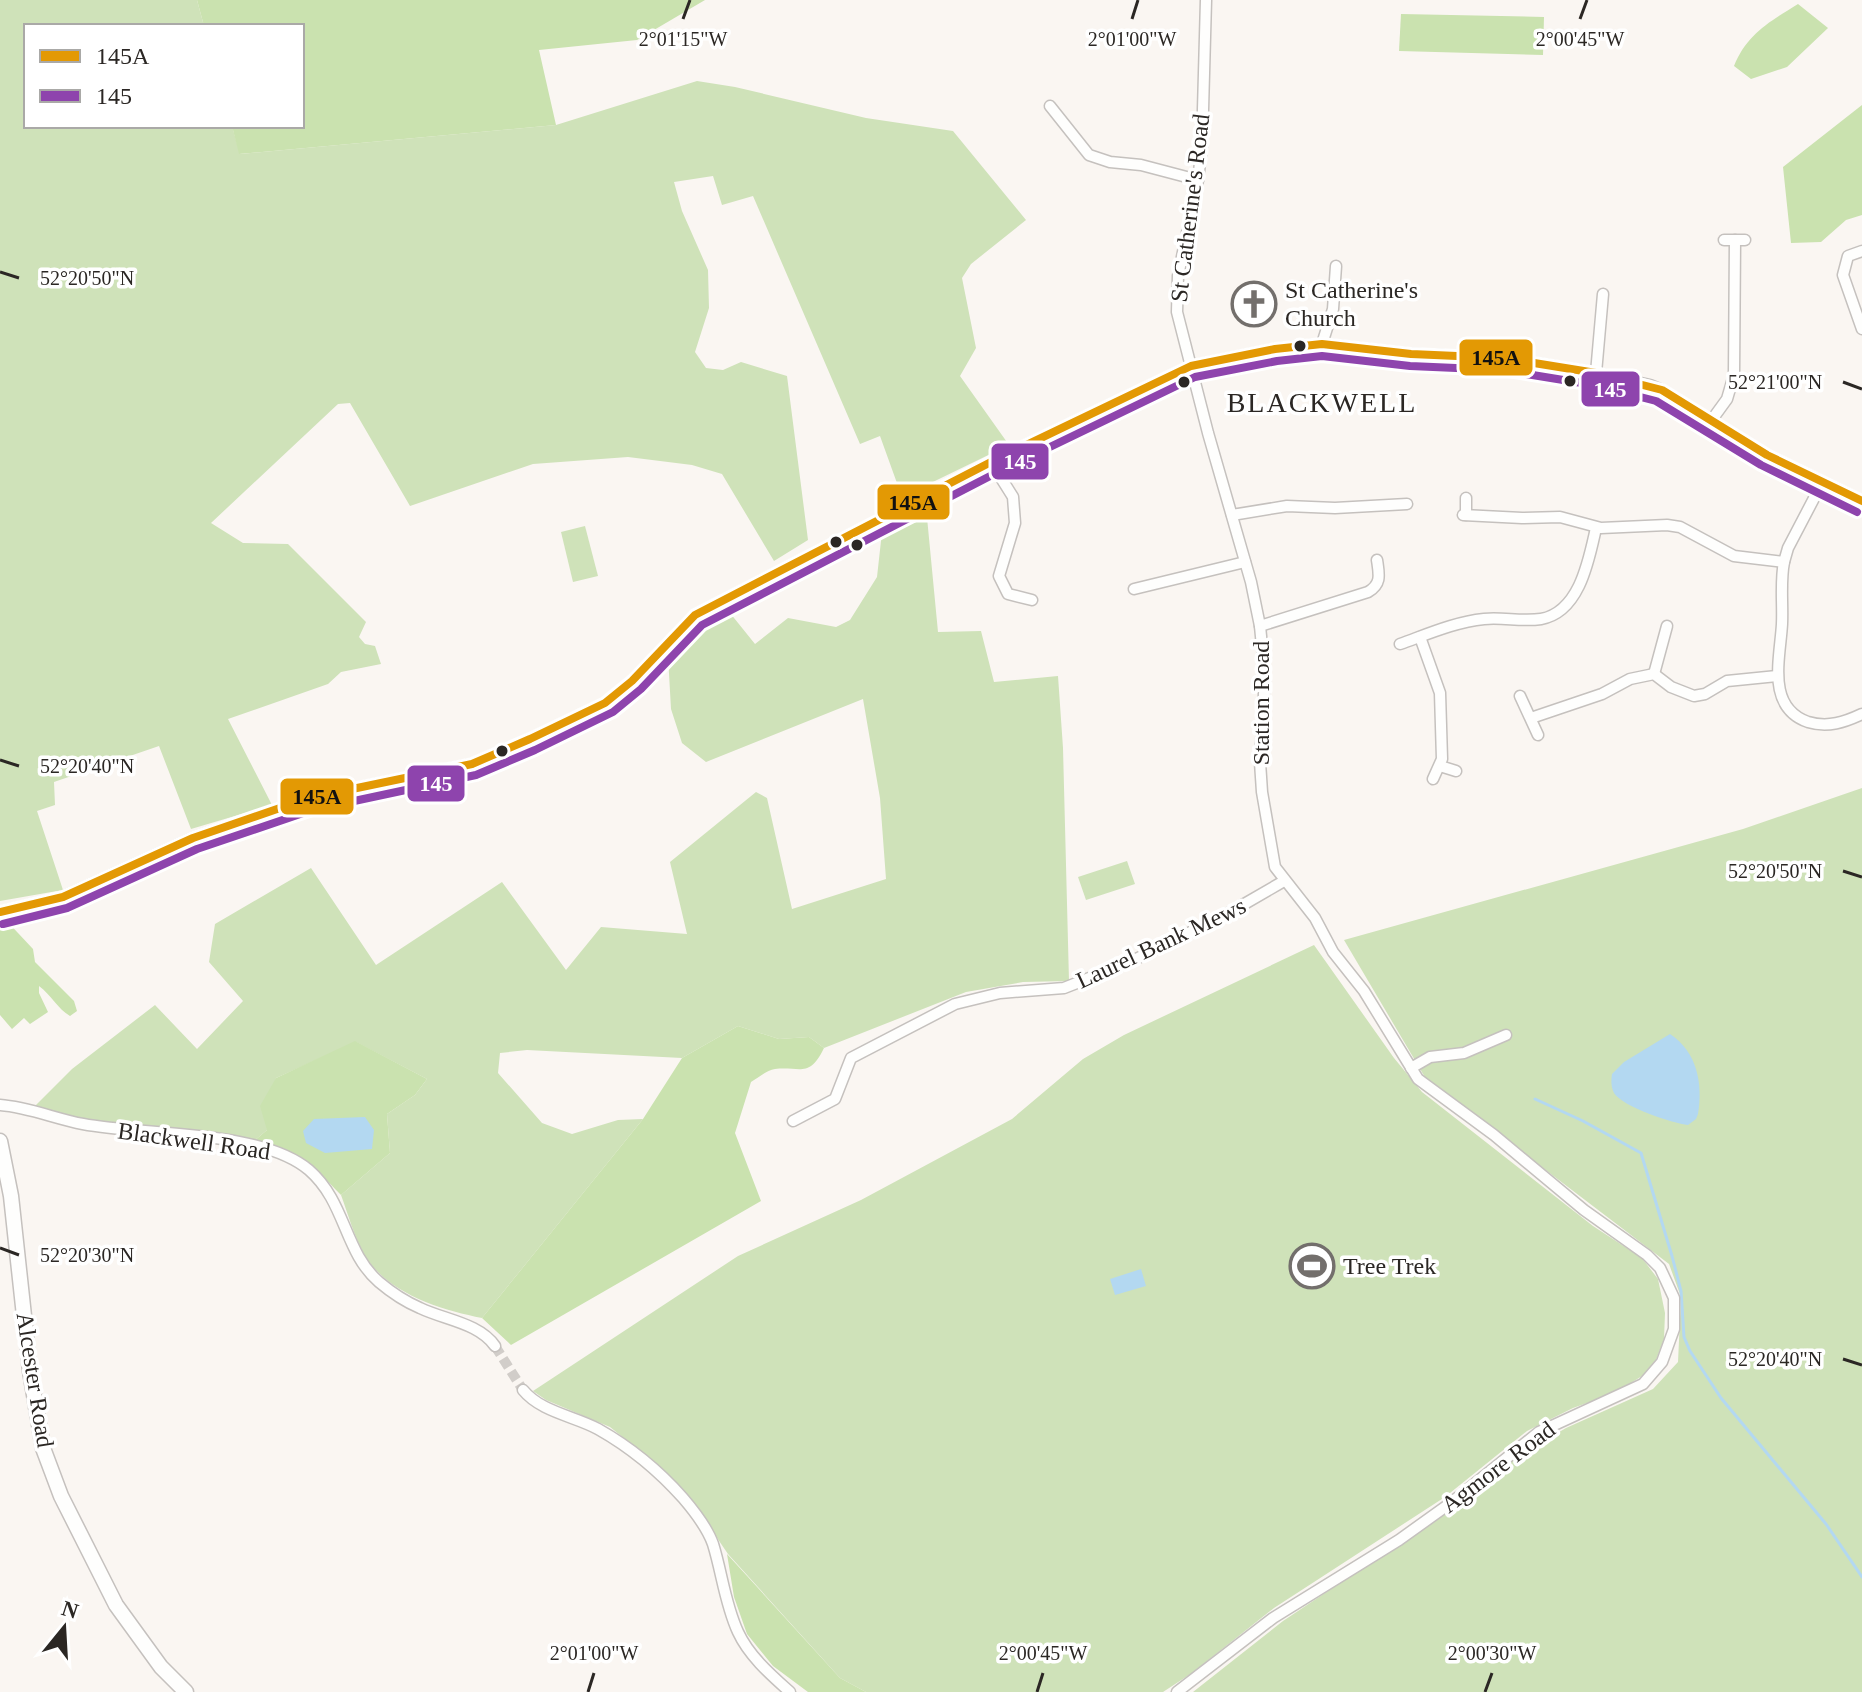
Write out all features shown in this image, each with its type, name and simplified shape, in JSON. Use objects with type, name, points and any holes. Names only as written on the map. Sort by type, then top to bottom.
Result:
[{"type":"main road","name":"Alcester Road","points":[[0,1141],[11,1196],[30,1371],[43,1448],[61,1496],[116,1605],[161,1667],[186,1692]]},
{"type":"street","name":"St Catherine's Road","points":[[1191,366],[1177,312],[1177,292],[1202,146],[1206,0]]},
{"type":"street","points":[[1050,106],[1089,155],[1198,180]]},
{"type":"street","points":[[1711,421],[1727,399],[1734,375],[1735,240]]},
{"type":"street","points":[[1862,251],[1848,256],[1843,275],[1862,329]]},
{"type":"street","points":[[1322,344],[1333,309],[1336,266]]},
{"type":"street","points":[[1596,373],[1603,294]]},
{"type":"street","points":[[0,912],[63,897],[193,838],[309,798],[472,764],[530,739],[605,703],[632,681],[695,615],[991,462],[1191,366],[1275,349],[1322,344],[1411,354],[1503,358],[1596,373],[1650,385],[1767,455],[1862,501]]},
{"type":"street","name":"Station Road","points":[[1191,366],[1260,626],[1265,677],[1260,762],[1270,850],[1275,867],[1310,912],[1323,936]]},
{"type":"street","points":[[991,462],[1013,497],[1015,523],[999,576],[1008,594],[1032,600]]},
{"type":"street","points":[[1822,483],[1784,562],[1777,676],[1780,696],[1786,709],[1800,719],[1827,725],[1862,714]]},
{"type":"street","points":[[1466,498],[1464,515],[1560,517],[1596,528],[1667,525],[1680,527],[1734,556],[1784,562]]},
{"type":"street","points":[[1232,515],[1287,506],[1335,508],[1407,504]]},
{"type":"street","points":[[1400,644],[1457,623],[1488,618],[1544,619],[1558,611],[1579,586],[1589,561],[1596,528]]},
{"type":"street","points":[[1260,626],[1368,592],[1375,588],[1380,579],[1377,560]]},
{"type":"street","points":[[1134,589],[1245,562]]},
{"type":"street","points":[[1654,674],[1665,632],[1678,641]]},
{"type":"street","points":[[1420,637],[1440,693],[1440,766],[1433,779]]},
{"type":"street","points":[[1531,718],[1602,694],[1630,679],[1654,674],[1671,687],[1694,696],[1705,694],[1727,681],[1777,676]]},
{"type":"street","points":[[1520,696],[1538,735]]},
{"type":"street","points":[[1440,766],[1456,771]]},
{"type":"street","name":"Laurel Bank Mews","points":[[793,1121],[835,1099],[851,1058],[955,1004],[1000,993],[1064,988],[1130,962],[1284,881]]},
{"type":"street","name":"Agmore Road","points":[[1177,1692],[1273,1618],[1399,1540],[1452,1502],[1539,1432],[1643,1384],[1662,1362],[1674,1329],[1674,1298],[1660,1268],[1494,1135],[1418,1079],[1364,991],[1323,936]]},
{"type":"street","points":[[1411,1068],[1430,1057],[1464,1053],[1506,1035]]},
{"type":"street","name":"Blackwell Road","points":[[0,1105],[83,1124],[202,1137],[282,1153],[310,1171],[321,1183],[339,1210],[358,1257],[378,1281],[418,1308],[484,1333],[495,1346]]},
{"type":"street","points":[[523,1390],[539,1404],[612,1437],[653,1466],[682,1496],[701,1520],[712,1543],[738,1633],[753,1655],[790,1692]]},
{"type":"green space","points":[[0,0],[197,0],[203,24],[24,24],[24,128],[233,128],[240,154],[556,125],[697,81],[866,118],[953,131],[1026,220],[971,264],[962,278],[976,348],[960,376],[1009,445],[902,497],[880,436],[860,444],[753,196],[722,205],[713,176],[674,182],[682,211],[708,270],[709,308],[695,352],[706,368],[723,370],[741,362],[787,376],[808,540],[774,561],[722,474],[692,465],[628,457],[533,464],[410,506],[350,403],[338,404],[211,523],[243,543],[288,544],[366,622],[359,637],[365,644],[375,646],[381,664],[341,672],[328,684],[228,719],[272,805],[191,829],[159,746],[54,782],[55,805],[37,811],[63,890],[0,901]]},
{"type":"green space","points":[[197,0],[705,0],[637,40],[539,50],[556,125],[239,154],[232,128],[304,128],[304,24],[203,24]]},
{"type":"green space","points":[[1798,4],[1828,28],[1787,67],[1751,79],[1734,66],[1752,37]]},
{"type":"green space","points":[[1401,14],[1544,17],[1543,55],[1399,51]]},
{"type":"green space","points":[[1862,105],[1862,215],[1846,220],[1821,242],[1791,243],[1783,167]]},
{"type":"green space","points":[[926,507],[938,632],[981,631],[994,682],[1058,676],[1063,748],[1069,981],[1023,982],[966,992],[824,1048],[809,1037],[779,1039],[738,1026],[682,1058],[527,1050],[500,1053],[498,1073],[542,1123],[572,1134],[618,1120],[643,1119],[482,1318],[432,1305],[400,1289],[374,1268],[360,1247],[341,1195],[390,1153],[387,1114],[415,1095],[427,1079],[356,1042],[276,1078],[267,1130],[254,1141],[85,1121],[35,1106],[72,1069],[155,1005],[197,1049],[243,1001],[209,962],[215,924],[311,868],[376,965],[502,882],[566,970],[601,927],[687,934],[670,862],[756,792],[767,798],[792,909],[886,879],[880,798],[863,699],[706,762],[682,743],[671,709],[668,656],[726,608],[755,644],[788,618],[836,627],[850,620],[877,577],[882,532]]},
{"type":"green space","points":[[585,526],[598,576],[573,582],[561,532]]},
{"type":"green space","points":[[1862,788],[1862,1692],[1193,1692],[1283,1621],[1463,1501],[1517,1457],[1566,1428],[1653,1389],[1678,1362],[1681,1297],[1669,1264],[1426,1079],[1344,940],[1743,829]]},
{"type":"green space","points":[[1127,861],[1135,884],[1086,900],[1078,877]]},
{"type":"green space","points":[[3,917],[33,949],[35,962],[74,1001],[77,1011],[70,1016],[39,986],[48,1012],[30,1024],[24,1018],[12,1029],[0,1015],[0,918]]},
{"type":"green space","points":[[1314,945],[1394,1058],[1422,1092],[1593,1226],[1642,1258],[1658,1279],[1665,1313],[1664,1339],[1656,1360],[1642,1376],[1615,1393],[1573,1408],[1527,1431],[1445,1497],[1274,1608],[1163,1692],[866,1692],[840,1678],[728,1554],[696,1507],[660,1467],[610,1427],[546,1400],[533,1391],[738,1256],[861,1200],[1012,1119],[1083,1059],[1124,1035]]},
{"type":"green space","points":[[738,1026],[779,1039],[809,1037],[824,1048],[814,1064],[808,1067],[772,1070],[751,1082],[735,1133],[761,1201],[511,1345],[482,1318],[643,1119],[682,1058]]},
{"type":"green space","points":[[355,1041],[427,1079],[415,1095],[387,1114],[390,1153],[341,1195],[303,1159],[254,1141],[267,1130],[260,1106],[276,1078]]},
{"type":"green space","points":[[727,1554],[840,1678],[866,1692],[808,1692],[773,1666],[747,1634],[734,1597]]},
{"type":"water","points":[[1670,1034],[1686,1050],[1696,1069],[1700,1091],[1698,1114],[1688,1125],[1637,1109],[1619,1098],[1612,1086],[1612,1074],[1624,1062]]},
{"type":"water","points":[[365,1117],[374,1130],[372,1149],[325,1153],[306,1143],[303,1131],[314,1119]]},
{"type":"water","points":[[1141,1269],[1146,1286],[1115,1295],[1110,1279]]},
{"type":"waterway","points":[[1535,1099],[1641,1153],[1681,1291],[1684,1337],[1690,1351],[1721,1398],[1826,1524],[1862,1577]]},
{"type":"tunnel","points":[[495,1346],[523,1390]]},
{"type":"transit line","name":"145A","points":[[0,912],[63,897],[193,838],[309,798],[472,764],[530,739],[605,703],[632,681],[695,615],[991,462],[1191,366],[1275,349],[1322,344],[1411,354],[1503,358],[1596,373],[1662,390],[1767,455],[1862,501]]},
{"type":"transit line","name":"145","points":[[3,924],[67,908],[197,849],[312,810],[476,775],[535,750],[613,712],[641,689],[702,625],[996,473],[1195,377],[1277,361],[1322,356],[1410,366],[1502,370],[1594,385],[1656,401],[1761,465],[1857,512]]},
{"type":"place","name":"St Catherine's Church","points":[[1254,304]]},
{"type":"place","name":"Tree Trek","points":[[1312,1266]]},
{"type":"district","name":"BLACKWELL","points":[[1322,402]]}]
